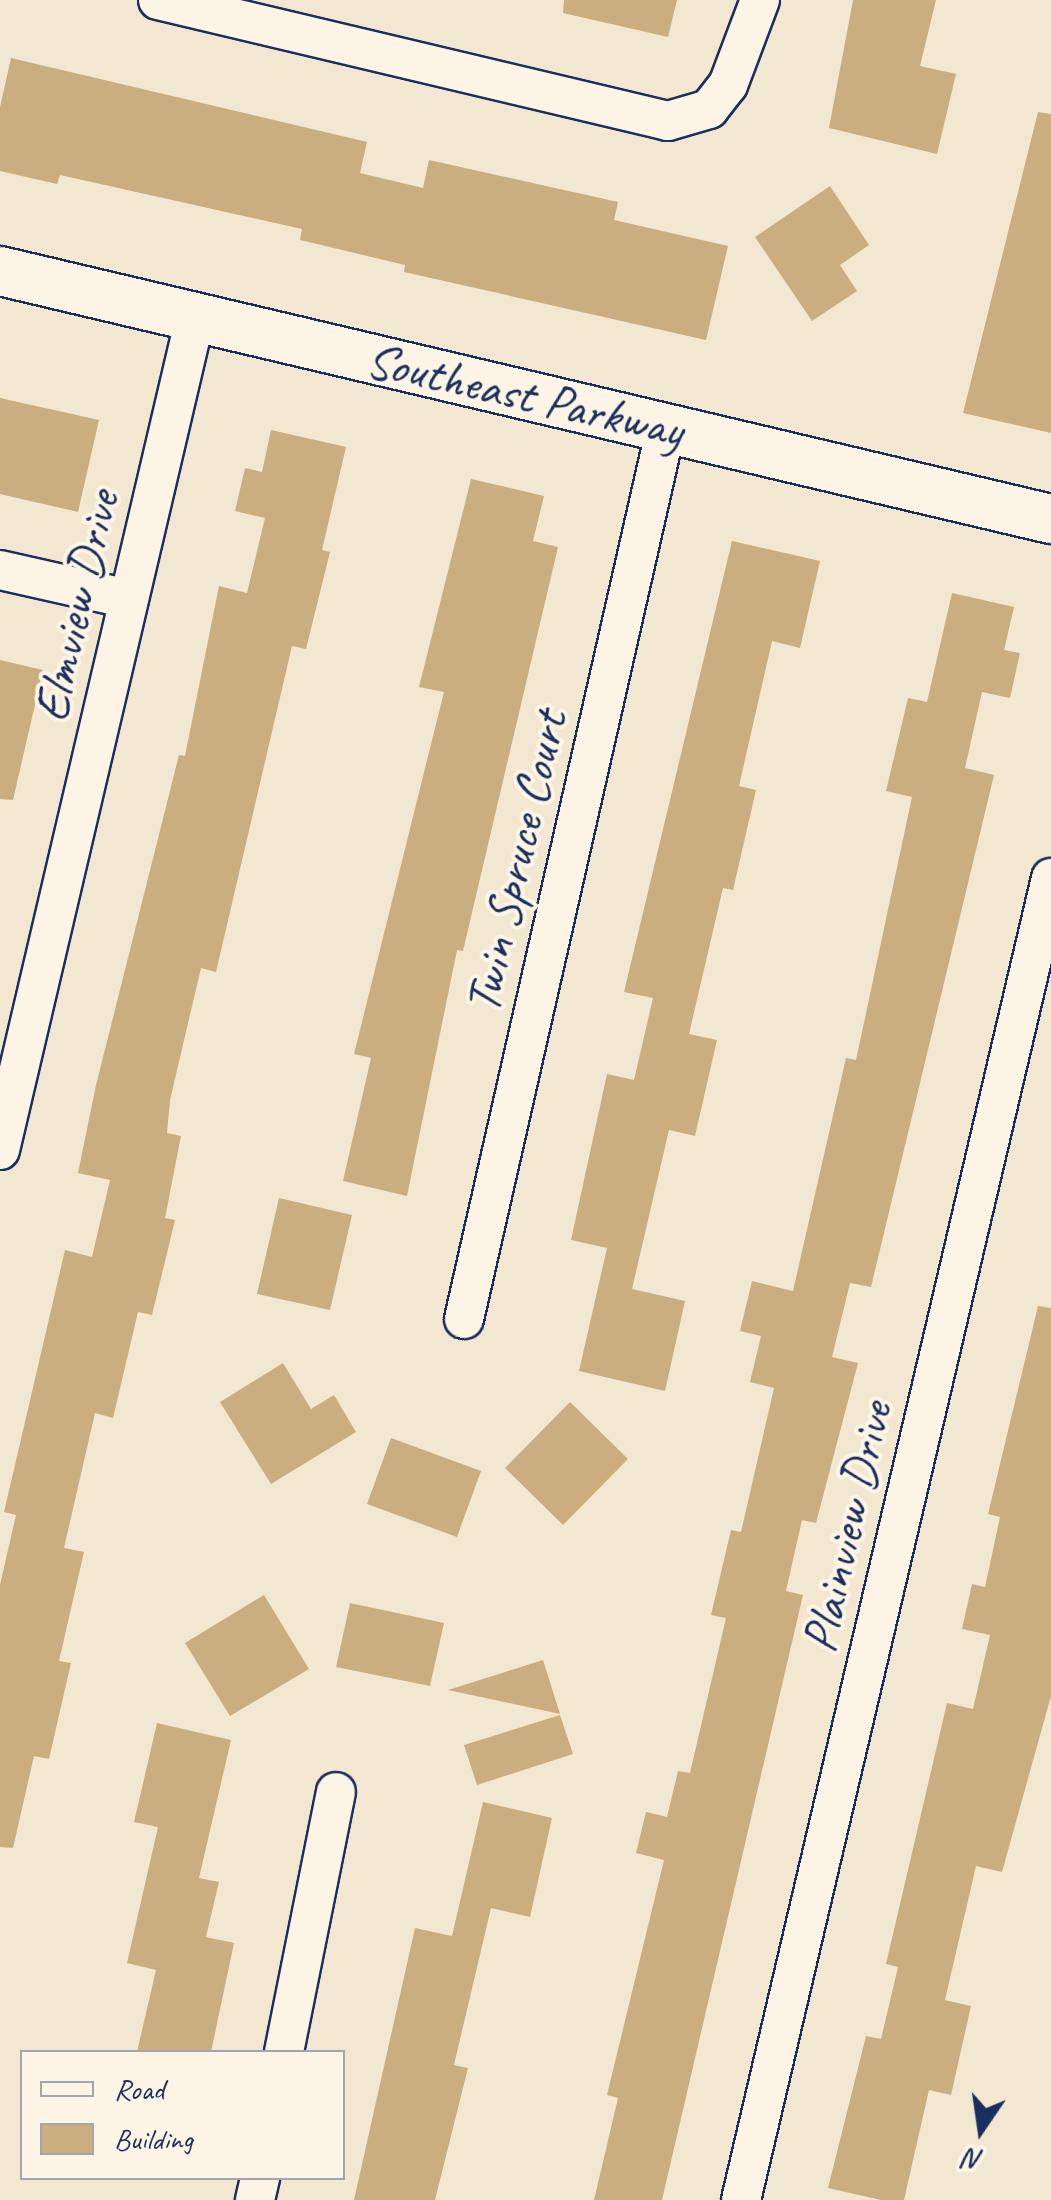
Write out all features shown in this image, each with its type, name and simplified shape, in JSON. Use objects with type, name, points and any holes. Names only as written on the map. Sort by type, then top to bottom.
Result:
[{"type":"street","points":[[158,0],[286,16],[644,119],[709,109],[745,53],[760,0]]},
{"type":"street","name":"Southeast Parkway","points":[[0,271],[1051,518]]},
{"type":"street","name":"Elmview Drive","points":[[0,1150],[10,1060],[129,600],[195,318]]},
{"type":"street","name":"Twin Spruce Court","points":[[464,1319],[666,428]]},
{"type":"street","points":[[0,570],[129,600]]},
{"type":"street","name":"Plainview Drive","points":[[741,2200],[1051,878]]},
{"type":"street","points":[[284,2050],[336,1792]]},
{"type":"building","points":[[564,0],[677,0],[668,37],[563,13]]},
{"type":"building","points":[[853,0],[936,0],[920,66],[956,74],[937,154],[829,128]]},
{"type":"building","points":[[11,58],[367,142],[360,173],[423,188],[429,160],[618,202],[614,220],[728,246],[706,340],[404,272],[405,265],[300,240],[302,229],[60,175],[57,184],[0,171],[0,107]]},
{"type":"building","points":[[1038,112],[1051,114],[1051,433],[963,413]]},
{"type":"building","points":[[830,186],[869,245],[840,265],[857,291],[812,321],[755,237]]},
{"type":"building","points":[[0,398],[99,420],[78,512],[0,494]]},
{"type":"building","points":[[271,430],[346,447],[322,550],[330,552],[306,649],[292,646],[216,972],[201,968],[170,1100],[167,1133],[181,1136],[165,1218],[175,1220],[152,1315],[138,1312],[113,1418],[95,1413],[64,1548],[84,1552],[59,1661],[71,1663],[49,1759],[34,1756],[13,1848],[0,1847],[0,1585],[16,1515],[4,1512],[65,1250],[92,1257],[110,1180],[78,1173],[96,1085],[179,755],[185,756],[219,586],[247,593],[265,518],[235,511],[245,468],[262,472]]},
{"type":"building","points":[[471,479],[544,496],[533,541],[558,547],[463,951],[457,950],[407,1196],[343,1181],[371,1058],[354,1054],[444,692],[419,687]]},
{"type":"building","points":[[732,541],[820,561],[800,648],[772,641],[739,786],[756,790],[733,890],[723,888],[689,1034],[717,1040],[695,1136],[669,1130],[632,1289],[685,1301],[665,1391],[579,1371],[607,1248],[571,1240],[607,1074],[634,1080],[653,998],[624,992]]},
{"type":"building","points":[[952,593],[1014,607],[1004,650],[1020,653],[1010,698],[982,692],[965,768],[994,775],[871,1287],[850,1283],[832,1357],[858,1363],[816,1523],[802,1520],[786,1591],[803,1595],[662,2200],[594,2200],[618,2098],[607,2095],[664,1860],[636,1853],[646,1812],[667,1817],[678,1771],[690,1773],[726,1618],[711,1615],[731,1530],[741,1532],[774,1388],[750,1382],[761,1336],[740,1331],[752,1281],[793,1291],[846,1058],[856,1060],[912,797],[886,791],[908,698],[927,702]]},
{"type":"building","points":[[0,660],[43,670],[13,800],[0,799]]},
{"type":"building","points":[[279,1198],[352,1215],[330,1310],[257,1294]]},
{"type":"building","points":[[1038,1306],[1051,1308],[1051,1696],[1002,1872],[976,1866],[945,2000],[971,2006],[951,2095],[929,2090],[904,2200],[881,2200],[828,2188],[866,2036],[881,2039],[898,1967],[886,1964],[947,1703],[973,1709],[990,1635],[962,1629],[972,1584],[985,1587],[1000,1517],[988,1514]]},
{"type":"building","points":[[283,1363],[311,1409],[334,1395],[356,1432],[271,1484],[220,1402]]},
{"type":"building","points":[[570,1402],[628,1459],[563,1525],[505,1468]]},
{"type":"building","points":[[391,1438],[481,1471],[457,1537],[367,1504]]},
{"type":"building","points":[[264,1595],[309,1669],[230,1716],[185,1643]]},
{"type":"building","points":[[350,1603],[444,1623],[430,1686],[336,1667]]},
{"type":"building","points":[[543,1660],[560,1714],[448,1690]]},
{"type":"building","points":[[560,1715],[573,1754],[477,1785],[464,1745]]},
{"type":"building","points":[[157,1723],[231,1740],[199,1878],[219,1882],[206,1937],[234,1943],[211,2050],[137,2050],[156,1970],[127,1963],[158,1827],[134,1822]]},
{"type":"building","points":[[483,1802],[552,1818],[530,1917],[491,1908],[454,2065],[468,2068],[435,2200],[354,2200],[415,1928],[452,1936]]}]
